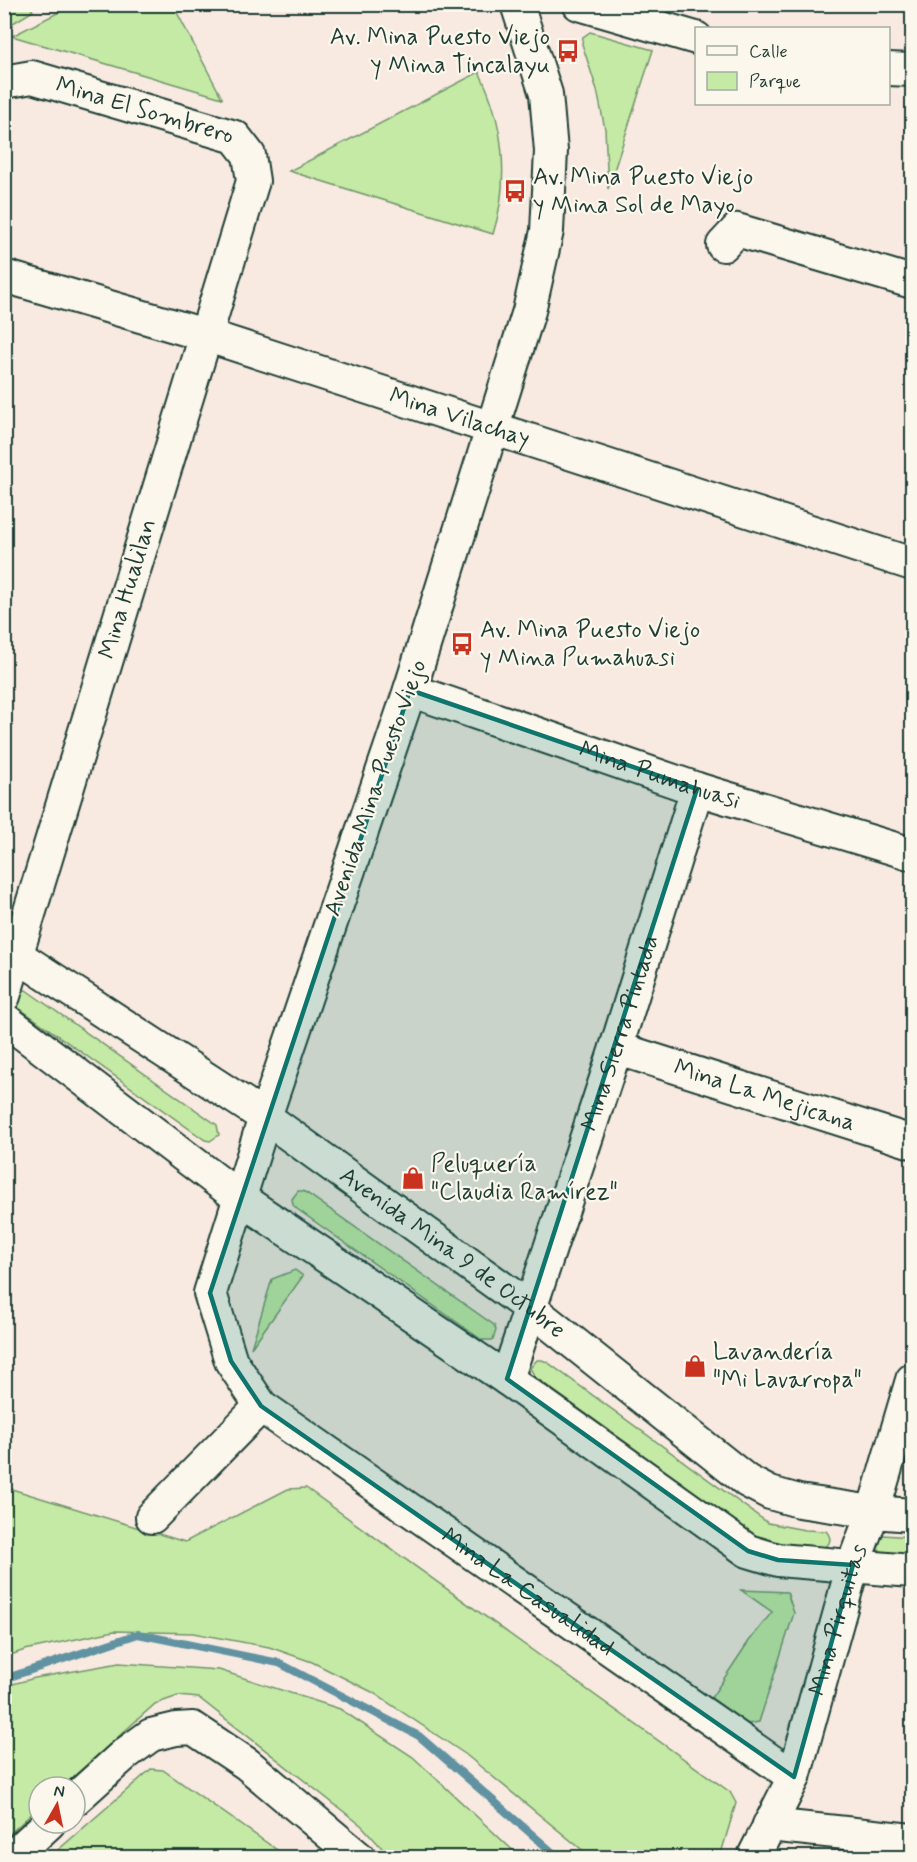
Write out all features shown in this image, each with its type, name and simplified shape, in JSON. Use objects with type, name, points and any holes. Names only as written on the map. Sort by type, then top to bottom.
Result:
[{"type":"street","name":"Avenida Mina Puesto Viejo","points":[[261,1406],[231,1361],[210,1293],[265,1117],[410,690],[529,311],[547,231],[551,151],[546,94],[517,4]]},
{"type":"street","points":[[579,4],[695,38]]},
{"type":"street","points":[[890,69],[912,70]]},
{"type":"street","name":"Mina El Sombrero","points":[[4,82],[32,77],[235,137],[249,155],[253,181]]},
{"type":"street","name":"Mina Hualilan","points":[[4,996],[10,951],[253,181]]},
{"type":"street","points":[[723,245],[737,230],[912,282]]},
{"type":"street","name":"Mina Vilachay","points":[[4,276],[205,335],[912,564]]},
{"type":"street","name":"Mina Pumahuasi","points":[[410,690],[697,789],[912,854]]},
{"type":"street","name":"Mina Sierra Pintada","points":[[507,1379],[616,1048],[697,789]]},
{"type":"street","name":"Avenida Mina 9 de Octubre","points":[[10,951],[265,1117],[530,1308],[747,1481],[784,1498],[873,1512],[912,1515]]},
{"type":"street","points":[[4,1019],[241,1199],[507,1379],[748,1551],[778,1560],[912,1571]]},
{"type":"street","name":"Mina La Mejicana","points":[[616,1048],[912,1142]]},
{"type":"street","name":"Mina Pirquitas","points":[[753,1857],[794,1777],[853,1565],[873,1512],[912,1380]]},
{"type":"street","points":[[152,1517],[261,1406]]},
{"type":"street","name":"Mina La Casualidad","points":[[261,1406],[794,1777]]},
{"type":"street","points":[[87,1788],[125,1754],[152,1735],[176,1729],[193,1728],[247,1764],[359,1857]]},
{"type":"street","points":[[770,1826],[912,1840]]},
{"type":"street","points":[[11,1857],[36,1835]]},
{"type":"highlighted area","points":[[410,690],[697,789],[507,1379],[748,1551],[778,1560],[853,1565],[794,1777],[261,1406],[231,1361],[210,1293]]},
{"type":"green space","points":[[75,4],[173,5],[222,98],[12,36]]},
{"type":"green space","points":[[4,5],[29,5],[33,11],[5,28]]},
{"type":"green space","points":[[590,32],[653,50],[608,189],[605,129],[597,90],[582,44],[583,37]]},
{"type":"green space","points":[[479,72],[494,111],[502,152],[502,193],[493,234],[289,171]]},
{"type":"green space","points":[[26,990],[217,1125],[219,1135],[210,1141],[205,1140],[19,1008],[15,1004],[21,991]]},
{"type":"green space","points":[[298,1191],[308,1194],[494,1325],[496,1330],[493,1340],[482,1340],[297,1209],[292,1199]]},
{"type":"green space","points":[[295,1270],[303,1276],[251,1348],[272,1279]]},
{"type":"green space","points":[[537,1360],[547,1362],[768,1523],[805,1530],[826,1531],[829,1543],[823,1548],[773,1543],[754,1535],[535,1377],[530,1368]]},
{"type":"green space","points":[[5,1487],[185,1542],[288,1489],[306,1488],[730,1792],[736,1803],[720,1857],[591,1857],[465,1754],[372,1692],[312,1662],[269,1647],[193,1633],[114,1631],[25,1650],[5,1657]]},
{"type":"green space","points":[[883,1535],[912,1537],[912,1556],[891,1555],[881,1551],[876,1543]]},
{"type":"green space","points":[[741,1590],[787,1592],[794,1613],[759,1722],[748,1724],[711,1698],[749,1641],[772,1612]]},
{"type":"green space","points":[[119,1663],[219,1670],[340,1709],[413,1757],[520,1857],[390,1857],[362,1826],[199,1698],[178,1696],[155,1704],[75,1775],[27,1775],[27,1818],[5,1838],[5,1686],[35,1678]]},
{"type":"green space","points":[[151,1769],[163,1770],[287,1857],[50,1857],[75,1835],[87,1835],[87,1825]]},
{"type":"waterway","points":[[4,1679],[138,1634],[279,1663],[419,1736],[559,1858]]},
{"type":"place","name":"Av. Mina Puesto Viejo y Mina Tincalayu","points":[[568,51]]},
{"type":"place","name":"Av. Mina Puesto Viejo y Mina Sol de Mayo","points":[[515,191]]},
{"type":"place","name":"Av. Mina Puesto Viejo y Mina Pumahuasi","points":[[462,644]]},
{"type":"place","name":"Peluquería \"Claudia Ramírez\"","points":[[413,1178]]},
{"type":"place","name":"Lavandería \"Mi Lavarropa\"","points":[[695,1366]]}]
